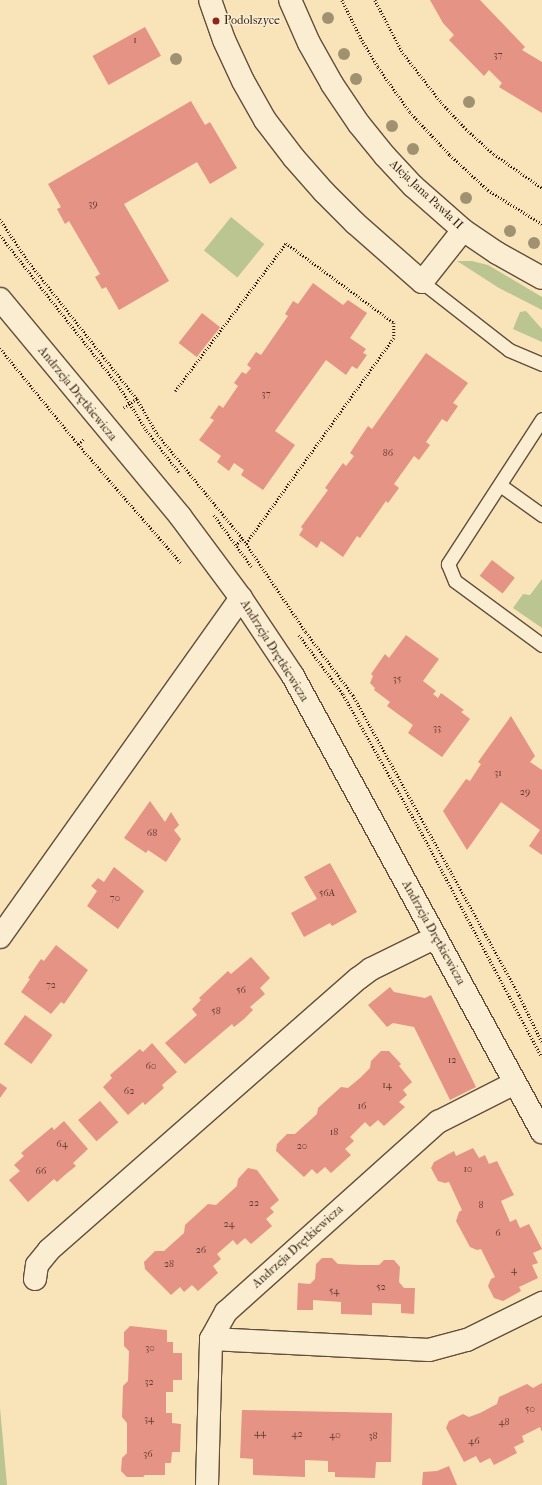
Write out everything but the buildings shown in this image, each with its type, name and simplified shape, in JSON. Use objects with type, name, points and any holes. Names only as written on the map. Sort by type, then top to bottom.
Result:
[{"type":"street","points":[[210,0],[221,34],[243,81],[265,120],[284,146],[324,192],[345,213],[422,282],[463,230]]},
{"type":"street","name":"Aleja Jana Pawła II","points":[[290,0],[313,50],[332,84],[359,124],[385,156],[413,186],[463,230],[497,253],[542,278]]},
{"type":"street","name":"Andrzeja Drętkiewicza","points":[[0,299],[102,424],[180,516],[241,598],[293,676],[515,1082],[536,1108],[542,1132]]},
{"type":"street","points":[[0,937],[241,598]]},
{"type":"street","points":[[35,1279],[36,1269],[40,1259],[49,1250],[360,978],[371,969],[436,937]]},
{"type":"street","name":"Andrzeja Drętkiewicza","points":[[207,1485],[211,1339],[226,1312],[438,1122],[515,1082]]},
{"type":"street","points":[[211,1339],[429,1350],[467,1340],[542,1303]]},
{"type":"lane","points":[[422,282],[509,350],[542,364]]},
{"type":"lane","points":[[542,419],[448,564],[455,581],[542,645]]},
{"type":"lane","points":[[500,485],[542,515]]},
{"type":"path","points":[[342,0],[362,40],[378,67],[410,112],[441,145],[488,190],[542,224]]},
{"type":"path","points":[[376,0],[403,53],[441,102],[466,129],[494,154],[542,188]]},
{"type":"path","points":[[174,391],[286,243],[394,323],[394,338],[246,544]]},
{"type":"path","points":[[243,539],[306,632],[353,695],[519,995],[542,1042]]},
{"type":"green space","points":[[231,217],[264,244],[237,277],[204,250]]},
{"type":"green space","points":[[457,261],[472,261],[488,265],[542,297],[542,310],[499,288]]},
{"type":"green space","points":[[526,311],[542,329],[542,342],[513,329],[520,312]]},
{"type":"green space","points":[[542,579],[542,628],[513,608],[523,594],[530,595]]},
{"type":"green space","points":[[0,1408],[7,1485],[0,1485]]},
{"type":"place","name":"Podolszyce","points":[[216,21]]}]
